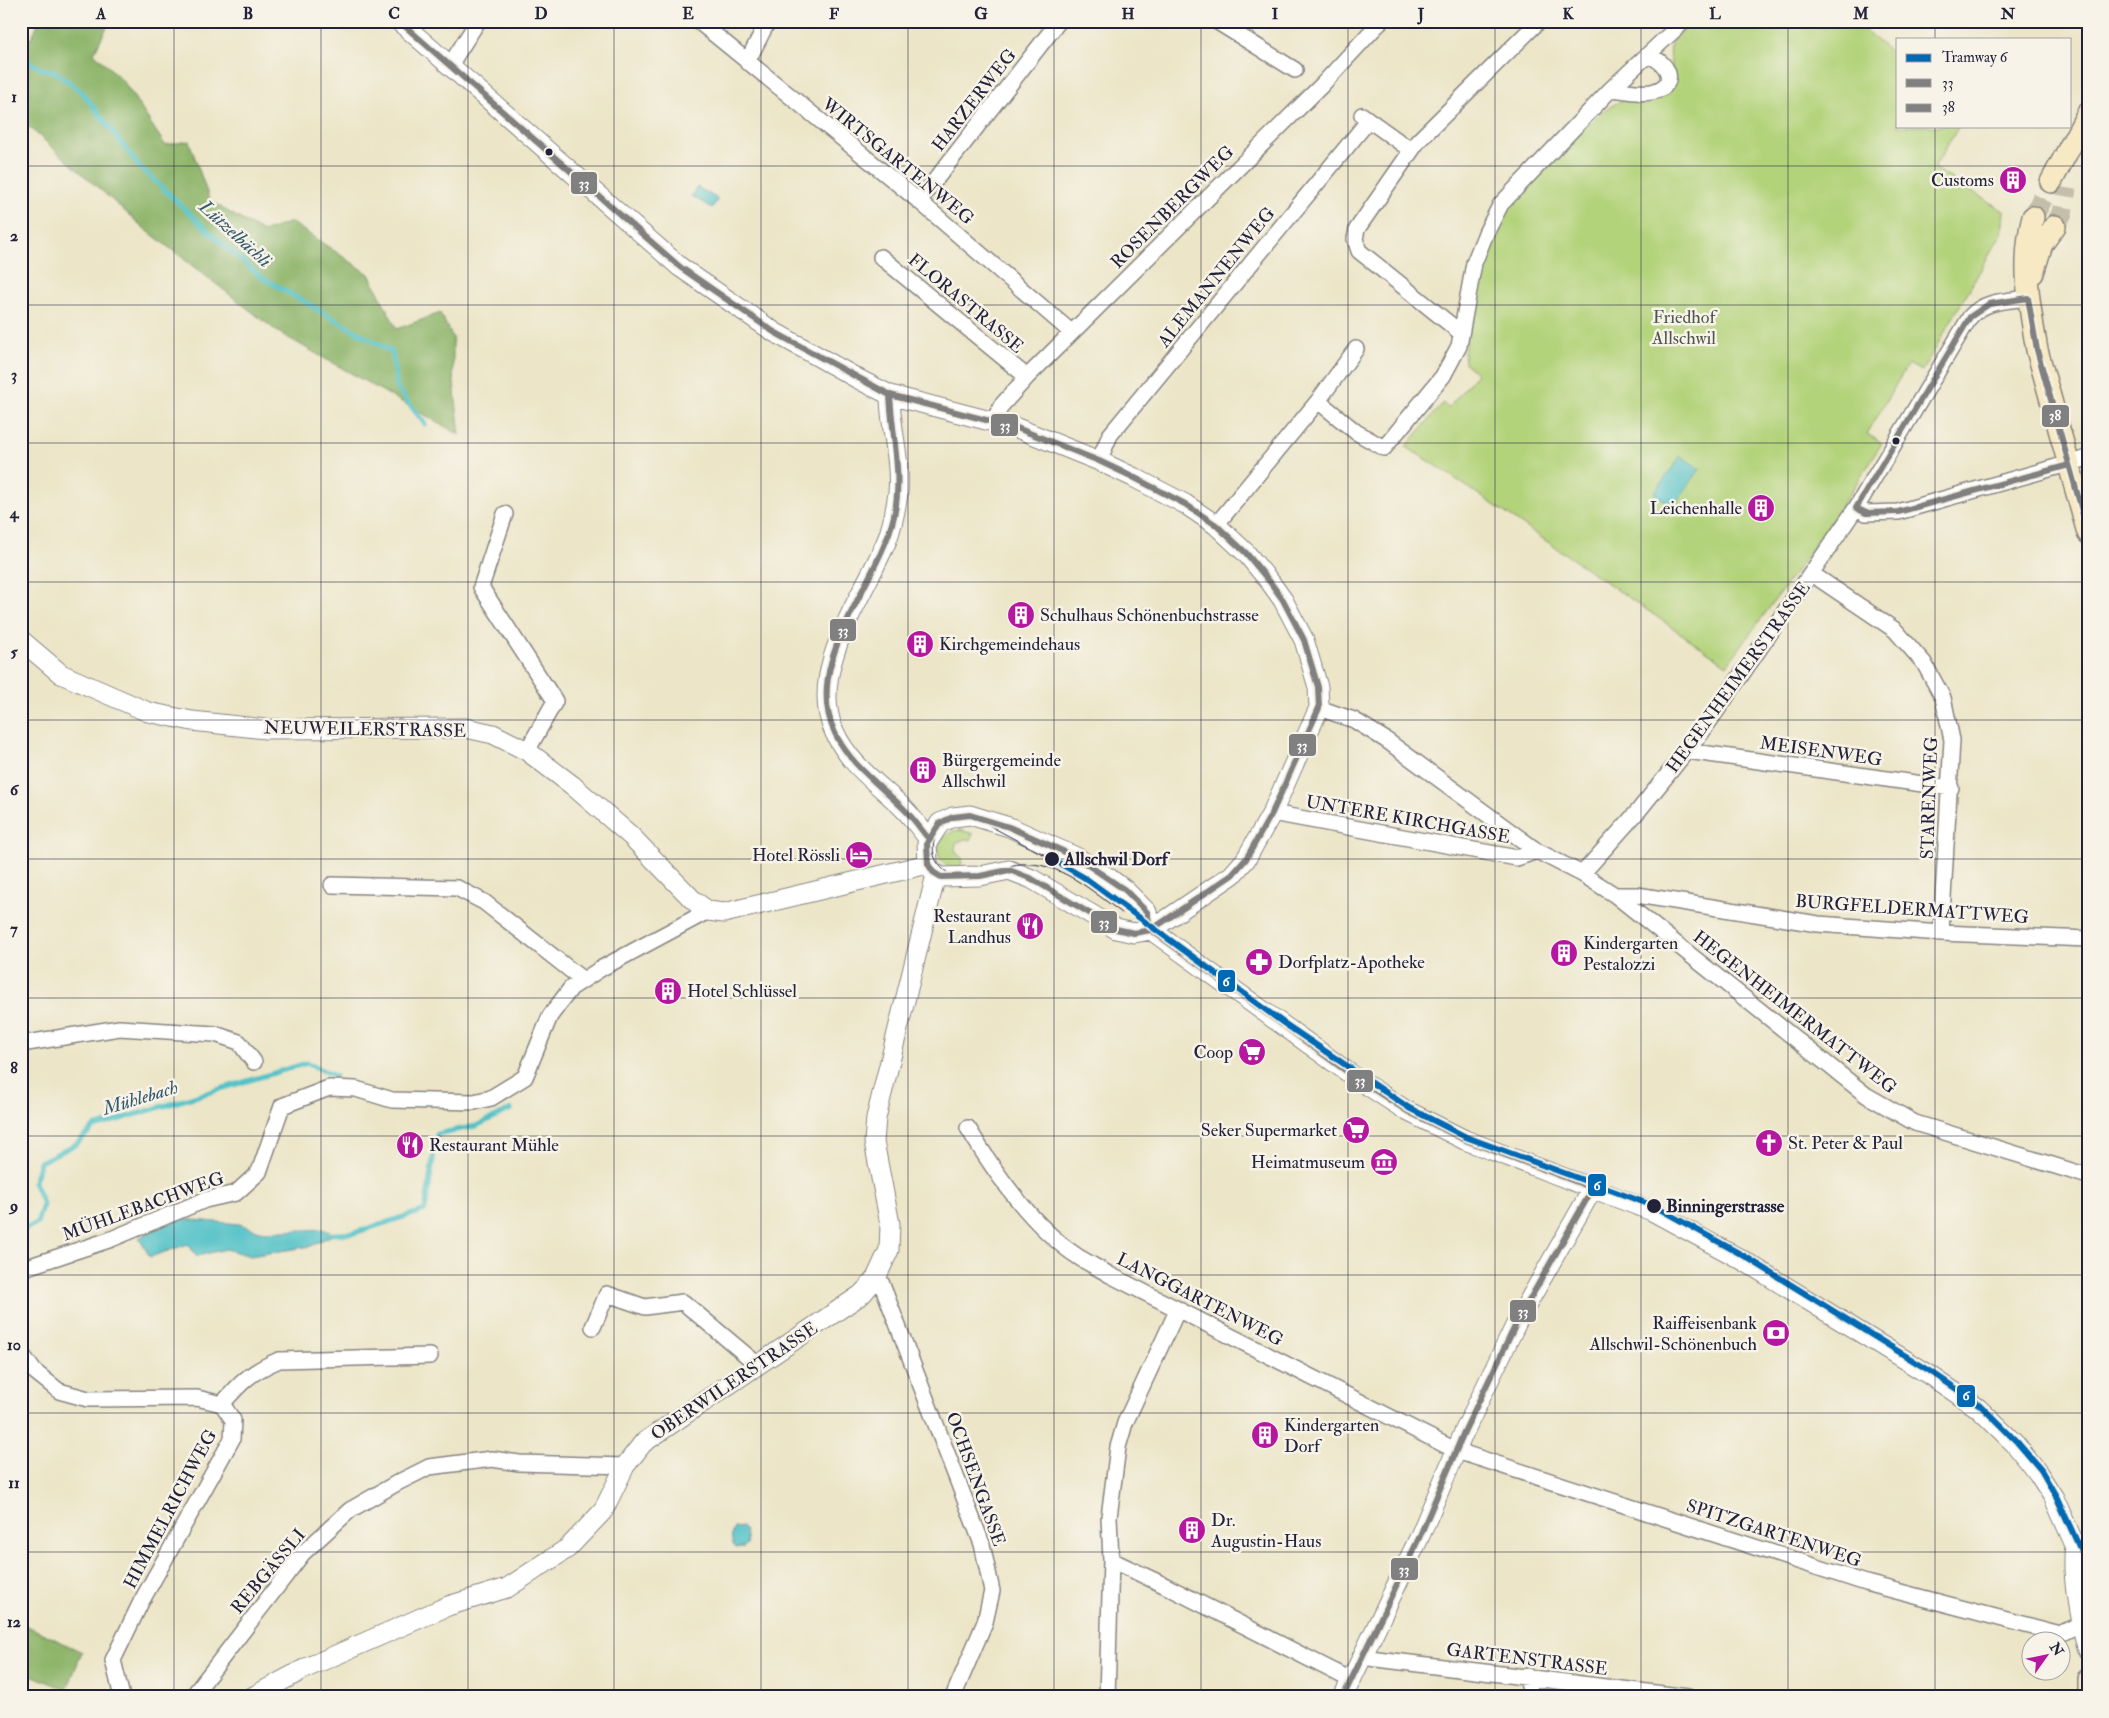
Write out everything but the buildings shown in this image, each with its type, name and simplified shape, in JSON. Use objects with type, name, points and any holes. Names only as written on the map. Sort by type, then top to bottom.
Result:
[{"type":"main road","points":[[2058,185],[2062,163],[2088,113]]},
{"type":"main road","points":[[2032,217],[2026,254],[2028,298],[2037,350],[2078,462],[2088,533]]},
{"type":"main road","points":[[2028,298],[2042,244],[2055,226]]},
{"type":"main road","points":[[2088,1678],[2088,1694]]},
{"type":"street","points":[[399,21],[680,267],[774,332],[890,395],[1017,428],[1099,461],[1185,504],[1216,524],[1246,553],[1264,575],[1288,608],[1304,640],[1318,687],[1319,708],[1272,813],[1246,860],[1232,874],[1151,930],[1134,933],[1116,929],[1032,879],[1009,870],[958,878],[941,877],[932,869],[724,913],[708,911]]},
{"type":"street","points":[[450,65],[478,21]]},
{"type":"street","name":"WIRTSGARTENWEG","points":[[698,21],[919,202],[1071,332]]},
{"type":"street","points":[[747,62],[768,21]]},
{"type":"street","name":"HARZERWEG","points":[[919,202],[1059,21]]},
{"type":"street","points":[[1216,21],[1295,70]]},
{"type":"street","name":"ROSENBERGWEG","points":[[994,423],[1001,406],[1071,332],[1321,86],[1381,21]]},
{"type":"street","points":[[1461,333],[1359,251],[1354,239],[1357,229],[1418,141],[1539,21]]},
{"type":"street","points":[[1318,401],[1356,432],[1384,448],[1443,376],[1458,346],[1474,263],[1486,232],[1501,204],[1612,89],[1684,21]]},
{"type":"street","points":[[1612,89],[1655,92],[1661,88],[1668,81],[1665,64],[1658,58],[1648,56]]},
{"type":"street","name":"ALEMANNENWEG","points":[[1099,461],[1110,435],[1365,117],[1405,146]]},
{"type":"street","name":"FLORASTRASSE","points":[[881,257],[1027,378]]},
{"type":"street","name":"HEGENHEIMERSTRASSE","points":[[1582,874],[1639,810],[1708,725],[1856,508],[1970,317],[1977,309],[1988,304],[2028,298]]},
{"type":"street","points":[[1216,524],[1318,401],[1356,349]]},
{"type":"street","points":[[890,395],[890,408],[897,449],[898,492],[888,538],[836,648],[828,677],[826,701],[834,731],[854,764],[904,809],[928,838],[940,823],[954,817],[970,815],[1040,839],[1090,865],[1125,890],[1147,912],[1151,930],[1356,1078],[1407,1111],[1464,1140],[1652,1211],[1744,1261],[1928,1374],[1978,1408],[2015,1444],[2038,1473],[2054,1498],[2075,1545],[2088,1565]]},
{"type":"street","points":[[1856,508],[1866,513],[1898,512],[2078,462]]},
{"type":"street","points":[[505,514],[481,587],[555,701],[526,751]]},
{"type":"street","name":"STARENWEG","points":[[1812,574],[1896,630],[1924,663],[1943,698],[1952,740],[1951,788],[1941,933]]},
{"type":"street","name":"NEUWEILERSTRASSE","points":[[21,640],[61,674],[148,712],[192,721],[265,729],[466,728],[493,734],[526,751],[572,785],[631,836],[693,900],[708,911]]},
{"type":"street","points":[[1319,708],[1354,720],[1386,740],[1537,851],[1582,874]]},
{"type":"street","name":"MEISENWEG","points":[[1687,751],[1951,788]]},
{"type":"street","name":"UNTERE KIRCHGASSE","points":[[1272,813],[1516,858],[1537,851]]},
{"type":"street","name":"OBERWILERSTRASSE","points":[[252,1697],[306,1668],[448,1606],[507,1588],[568,1548],[603,1512],[625,1466],[643,1443],[684,1413],[862,1294],[876,1278],[889,1250],[890,1224],[874,1142],[876,1118],[932,869],[926,849],[928,838]]},
{"type":"street","name":"HEGENHEIMERMATTWEG","points":[[1582,874],[1615,895],[1866,1095],[1915,1123],[2088,1176]]},
{"type":"street","points":[[332,885],[457,888],[484,902],[584,980]]},
{"type":"street","name":"BURGFELDERMATTWEG","points":[[1615,895],[1637,895],[1818,924],[1941,933],[2088,939]]},
{"type":"street","name":"MÜHLEBACHWEG","points":[[21,1269],[109,1240],[205,1200],[236,1193],[259,1172],[282,1106],[328,1088],[356,1089],[392,1100],[474,1102],[491,1098],[525,1077],[550,1016],[571,988],[602,968],[708,911]]},
{"type":"street","points":[[21,1044],[120,1028],[215,1034],[239,1042],[254,1062]]},
{"type":"street","name":"LANGGARTENWEG","points":[[968,1128],[984,1155],[1014,1196],[1053,1236],[1079,1257],[1102,1271],[1457,1451]]},
{"type":"street","points":[[1343,1697],[1419,1538],[1518,1320],[1593,1188]]},
{"type":"street","name":"OCHSENGASSE","points":[[876,1278],[881,1282],[982,1544],[992,1591],[985,1622],[953,1697]]},
{"type":"street","points":[[593,1327],[607,1294],[645,1307],[683,1302],[758,1365]]},
{"type":"street","points":[[1108,1697],[1111,1560],[1109,1517],[1118,1447],[1124,1423],[1178,1309]]},
{"type":"street","name":"HIMMELRICHWEG","points":[[21,1353],[34,1371],[59,1391],[88,1399],[197,1398],[222,1404],[233,1420],[232,1439],[141,1602],[113,1660],[122,1697]]},
{"type":"street","points":[[222,1404],[240,1382],[257,1369],[279,1360],[430,1356]]},
{"type":"street","name":"SPITZGARTENWEG","points":[[1457,1451],[1866,1583],[2060,1634],[2082,1623]]},
{"type":"street","name":"REBGÄSSLI","points":[[192,1697],[303,1553],[350,1510],[397,1483],[429,1467],[492,1459],[519,1463],[625,1466]]},
{"type":"street","points":[[2075,1545],[2073,1558],[2082,1623],[2088,1648]]},
{"type":"street","points":[[1111,1560],[1351,1680]]},
{"type":"street","name":"GARTENSTRASSE","points":[[1361,1657],[1527,1676],[1609,1689],[1688,1697]]},
{"type":"street","points":[[1527,1676],[1531,1697]]},
{"type":"green space","points":[[39,21],[110,21],[94,53],[124,82],[165,145],[189,141],[210,201],[263,232],[291,222],[369,274],[397,329],[440,313],[453,338],[453,374],[460,435],[278,332],[145,229],[21,120],[21,37],[31,39]]},
{"type":"green space","name":"Friedhof Allschwil","points":[[1692,21],[1854,21],[1896,56],[1896,128],[1958,128],[1934,168],[2004,211],[2002,233],[1922,371],[1908,364],[1867,434],[1882,443],[1827,528],[1727,665],[1437,466],[1406,447],[1443,403],[1448,408],[1477,374],[1465,363],[1464,353],[1480,269],[1489,242],[1512,201],[1527,184],[1604,110],[1624,99],[1635,98],[1674,73],[1669,55],[1671,44]]},
{"type":"green space","points":[[961,830],[973,834],[970,840],[965,839],[956,843],[955,851],[963,860],[959,869],[943,863],[939,857],[938,850],[944,837],[951,832]]},
{"type":"green space","points":[[21,1623],[82,1652],[67,1690],[21,1671]]},
{"type":"water","points":[[697,187],[718,199],[712,208],[691,196]]},
{"type":"water","points":[[1681,456],[1700,469],[1673,507],[1654,493]]},
{"type":"water","points":[[183,1219],[239,1224],[263,1232],[323,1229],[334,1234],[311,1246],[250,1256],[226,1249],[197,1256],[188,1244],[150,1257],[139,1238],[153,1229]]},
{"type":"water","points":[[742,1527],[745,1530],[747,1544],[744,1547],[736,1548],[732,1541],[732,1533],[734,1528]]},
{"type":"waterway","name":"Lützelbächli","points":[[21,60],[27,60],[41,69],[54,71],[82,92],[138,165],[219,241],[261,277],[392,352],[397,388],[425,424]]},
{"type":"waterway","name":"Mühlebach","points":[[21,1231],[37,1223],[43,1204],[34,1182],[40,1162],[76,1144],[94,1127],[307,1063],[335,1076]]},
{"type":"waterway","points":[[334,1234],[354,1233],[425,1210],[437,1134],[476,1126],[511,1109]]},
{"type":"tunnel","points":[[2033,217],[2051,182]]},
{"type":"tunnel","points":[[2055,226],[2062,213],[2066,188]]},
{"type":"tram line","points":[[1052,859],[977,819],[962,819],[950,822],[941,829],[935,838],[933,848],[935,858],[941,867],[952,875],[961,878],[970,879],[987,875],[1012,865],[1035,864],[1049,867],[1075,879],[1122,913]]},
{"type":"tram line","name":"6","points":[[1052,859],[1085,878],[1285,1024],[1409,1108],[1466,1137],[1654,1206],[1746,1257],[1930,1371],[1980,1405],[2017,1442],[2041,1470],[2057,1498],[2088,1566]]},
{"type":"transit line","name":"33","points":[[399,21],[680,267],[774,332],[890,395],[1017,428],[1099,461],[1133,477],[1185,504],[1216,525],[1246,553],[1270,582],[1283,600],[1304,640],[1318,687],[1319,708],[1272,813],[1246,859],[1232,875],[1151,930]]},
{"type":"transit line","name":"38","points":[[2028,298],[2037,350],[2088,532]]},
{"type":"transit line","name":"38","points":[[1856,508],[1970,317],[1989,304],[2028,298]]},
{"type":"transit line","name":"33","points":[[890,395],[897,471],[894,516],[886,542],[846,623],[835,651],[828,679],[827,706],[835,733],[849,755],[866,774],[907,812],[928,838]]},
{"type":"transit line","name":"38","points":[[1856,508],[1866,513],[1898,512],[2069,465]]},
{"type":"transit line","name":"33","points":[[970,815],[1009,827],[1076,857],[1125,890],[1147,912],[1151,930],[1134,933],[1116,929],[1032,879],[1009,870],[980,876],[941,877],[933,872],[928,864],[927,843],[940,823],[953,817],[970,815]]},
{"type":"transit line","name":"33","points":[[1151,930],[1356,1078],[1407,1111],[1465,1140],[1593,1188]]},
{"type":"transit line","name":"33","points":[[1343,1697],[1419,1538],[1464,1432],[1518,1320],[1593,1188]]},
{"type":"place","name":"Customs","points":[[2013,180]]},
{"type":"place","name":"Leichenhalle","points":[[1761,508]]},
{"type":"place","name":"Schulhaus Schönenbuchstrasse","points":[[1021,615]]},
{"type":"place","name":"Kirchgemeindehaus","points":[[920,644]]},
{"type":"place","name":"Bürgergemeinde Allschwil","points":[[923,770]]},
{"type":"place","name":"Hotel Rössli","points":[[859,855]]},
{"type":"place","name":"Allschwil Dorf","points":[[1052,859]]},
{"type":"place","name":"Restaurant Landhus","points":[[1030,926]]},
{"type":"place","name":"Kindergarten Pestalozzi","points":[[1564,953]]},
{"type":"place","name":"Dorfplatz-Apotheke","points":[[1259,962]]},
{"type":"place","name":"Hotel Schlüssel","points":[[668,991]]},
{"type":"place","name":"Coop","points":[[1252,1052]]},
{"type":"place","name":"Seker Supermarket","points":[[1356,1130]]},
{"type":"place","name":"St. Peter & Paul","points":[[1769,1143]]},
{"type":"place","name":"Restaurant Mühle","points":[[410,1145]]},
{"type":"place","name":"Heimatmuseum","points":[[1384,1162]]},
{"type":"place","name":"Binningerstrasse","points":[[1654,1206]]},
{"type":"place","name":"Raiffeisenbank Allschwil-Schönenbuch","points":[[1776,1333]]},
{"type":"place","name":"Kindergarten Dorf","points":[[1265,1435]]},
{"type":"place","name":"Dr. Augustin-Haus","points":[[1192,1530]]}]
